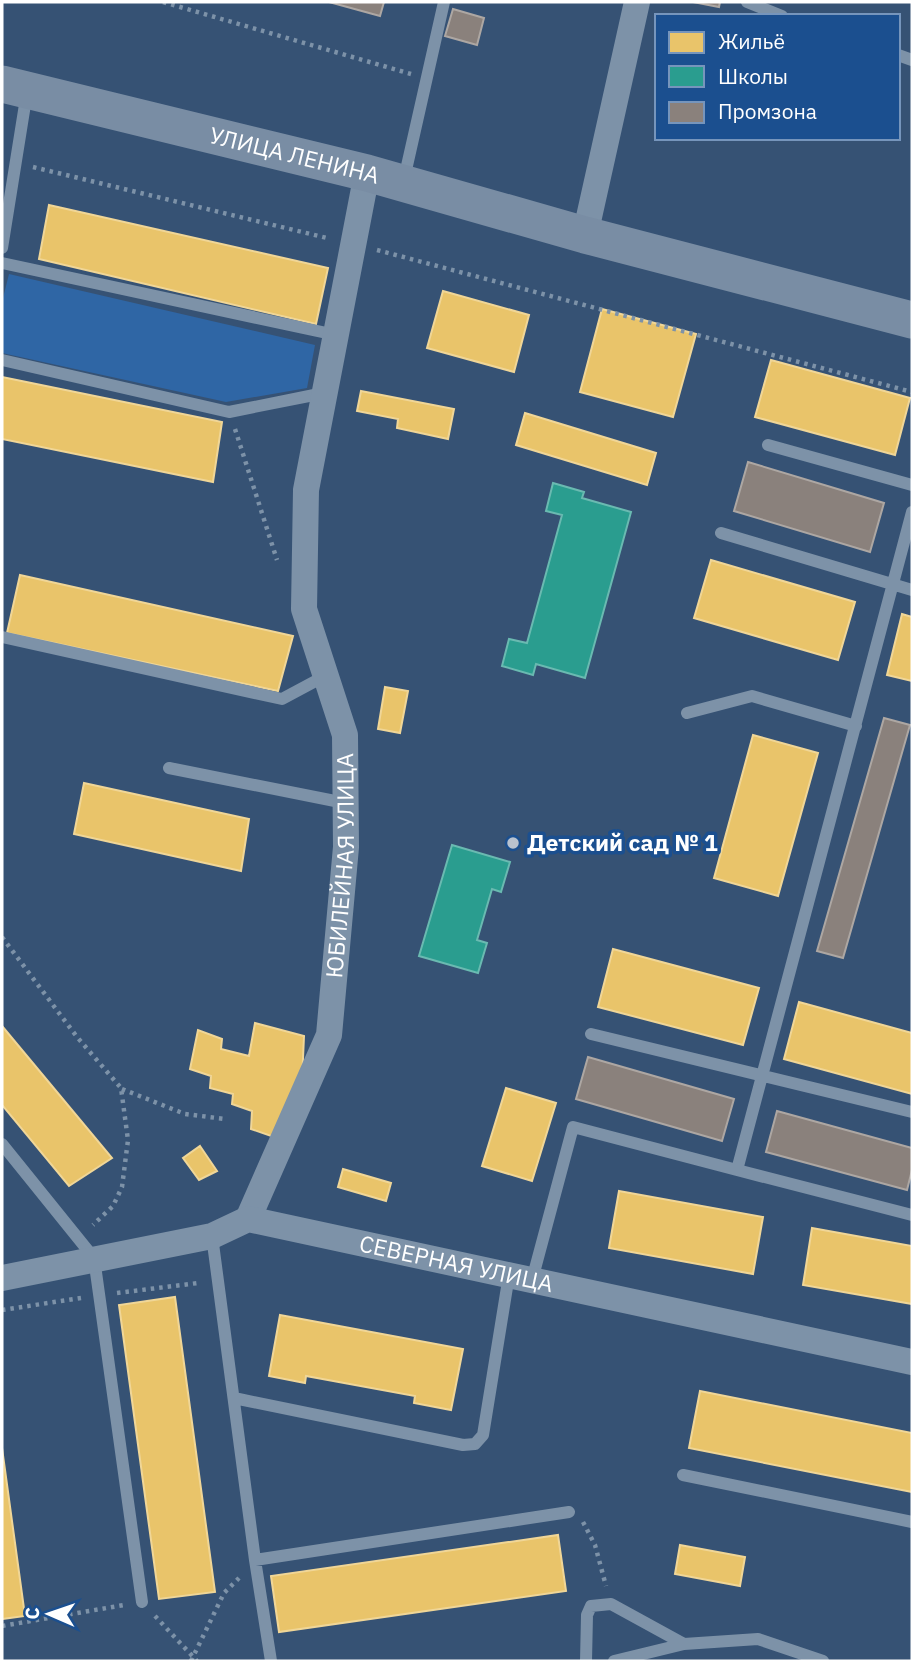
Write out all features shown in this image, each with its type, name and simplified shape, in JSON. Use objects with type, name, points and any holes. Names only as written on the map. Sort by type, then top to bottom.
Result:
[{"type":"main road","name":"УЛИЦА ЛЕНИНА","points":[[15,87],[367,173],[585,235],[912,320]]},
{"type":"street","points":[[585,235],[638,2]]},
{"type":"street","name":"ЮБИЛЕЙНАЯ УЛИЦА","points":[[248,1219],[329,1035],[346,847],[345,735],[303,609],[306,490],[367,173]]},
{"type":"street","points":[[2,1278],[86,1248],[212,1236],[248,1219]]},
{"type":"street","name":"СЕВЕРНАЯ УЛИЦА","points":[[248,1219],[912,1362]]},
{"type":"lane","points":[[403,183],[444,2]]},
{"type":"lane","points":[[747,2],[777,14]]},
{"type":"lane","points":[[2,248],[16,163],[15,87]]},
{"type":"lane","points":[[2,263],[336,335]]},
{"type":"lane","points":[[2,359],[229,412],[324,393]]},
{"type":"lane","points":[[768,445],[912,485]]},
{"type":"lane","points":[[737,1170],[912,512]]},
{"type":"lane","points":[[721,533],[912,590]]},
{"type":"lane","points":[[2,637],[282,699],[326,676]]},
{"type":"lane","points":[[687,713],[752,696],[856,726]]},
{"type":"lane","points":[[169,768],[345,803]]},
{"type":"lane","points":[[592,1034],[912,1112]]},
{"type":"lane","points":[[234,1398],[463,1445],[475,1444],[483,1435],[521,1278],[573,1127],[912,1215]]},
{"type":"lane","points":[[2,1144],[86,1248],[142,1602]]},
{"type":"lane","points":[[212,1236],[271,1661]]},
{"type":"lane","points":[[683,1475],[912,1522]]},
{"type":"lane","points":[[256,1560],[569,1512]]},
{"type":"lane","points":[[586,1661],[587,1615],[591,1606],[611,1604],[684,1644]]},
{"type":"lane","points":[[614,1661],[684,1644],[758,1639],[823,1661]]},
{"type":"path","points":[[163,2],[427,79]]},
{"type":"path","points":[[16,163],[354,244],[912,392]]},
{"type":"path","points":[[229,412],[279,566]]},
{"type":"path","points":[[2,937],[77,1037],[121,1088],[185,1114],[225,1119]]},
{"type":"path","points":[[86,1248],[113,1206],[122,1186],[128,1140],[121,1088]]},
{"type":"path","points":[[569,1512],[581,1519],[595,1545],[611,1604]]},
{"type":"path","points":[[2,1626],[142,1602],[193,1660],[224,1593],[256,1560]]},
{"type":"shaded area","points":[[9,274],[315,345],[307,388],[226,402],[2,353],[2,302]]},
{"type":"building: Жильё","points":[[49,205],[328,268],[316,324],[39,259]]},
{"type":"building: Жильё","points":[[443,291],[529,315],[514,372],[427,348]]},
{"type":"building: Жильё","points":[[602,309],[696,334],[673,417],[580,392]]},
{"type":"building: Жильё","points":[[771,360],[910,398],[895,455],[755,417]]},
{"type":"building: Жильё","points":[[2,377],[222,422],[213,482],[2,439]]},
{"type":"building: Жильё","points":[[361,391],[454,409],[448,439],[397,428],[398,419],[357,411]]},
{"type":"building: Жильё","points":[[525,413],[656,453],[647,485],[516,445]]},
{"type":"building: Жильё","points":[[711,560],[855,602],[838,660],[694,618]]},
{"type":"building: Жильё","points":[[20,575],[293,636],[278,691],[7,633]]},
{"type":"building: Жильё","points":[[902,614],[912,617],[912,681],[887,675]]},
{"type":"building: Жильё","points":[[385,687],[408,691],[400,733],[378,729]]},
{"type":"building: Жильё","points":[[753,735],[818,753],[778,896],[714,878]]},
{"type":"building: Жильё","points":[[84,783],[249,819],[241,871],[74,834]]},
{"type":"building: Жильё","points":[[613,949],[759,988],[743,1045],[598,1007]]},
{"type":"building: Жильё","points":[[799,1002],[912,1033],[912,1094],[784,1059]]},
{"type":"building: Жильё","points":[[255,1023],[304,1036],[302,1081],[277,1138],[251,1129],[252,1111],[232,1104],[233,1094],[210,1088],[211,1076],[190,1069],[198,1030],[222,1039],[221,1049],[249,1056]]},
{"type":"building: Жильё","points":[[2,1026],[112,1158],[69,1186],[2,1105]]},
{"type":"building: Жильё","points":[[506,1088],[556,1103],[532,1181],[482,1166]]},
{"type":"building: Жильё","points":[[200,1146],[217,1171],[199,1180],[183,1158]]},
{"type":"building: Жильё","points":[[343,1169],[391,1183],[386,1201],[338,1187]]},
{"type":"building: Жильё","points":[[619,1191],[763,1217],[753,1274],[609,1248]]},
{"type":"building: Жильё","points":[[812,1228],[912,1246],[912,1304],[803,1285]]},
{"type":"building: Жильё","points":[[175,1297],[215,1592],[159,1599],[119,1305]]},
{"type":"building: Жильё","points":[[280,1315],[463,1349],[451,1410],[414,1403],[415,1396],[306,1376],[305,1383],[269,1376]]},
{"type":"building: Жильё","points":[[700,1391],[912,1433],[912,1492],[689,1448]]},
{"type":"building: Жильё","points":[[2,1448],[25,1616],[2,1619]]},
{"type":"building: Жильё","points":[[558,1535],[566,1591],[279,1632],[271,1576]]},
{"type":"building: Жильё","points":[[680,1545],[745,1557],[740,1586],[675,1574]]},
{"type":"building: Школы","points":[[553,483],[584,492],[582,498],[631,512],[585,678],[536,664],[533,675],[502,666],[509,639],[527,643],[562,515],[546,511]]},
{"type":"building: Школы","points":[[452,845],[510,862],[501,892],[492,889],[477,940],[487,943],[478,973],[419,956]]},
{"type":"building: Промзона","points":[[329,2],[384,2],[380,16]]},
{"type":"building: Промзона","points":[[693,2],[720,2],[719,7]]},
{"type":"building: Промзона","points":[[453,9],[484,18],[477,45],[445,36]]},
{"type":"building: Промзона","points":[[748,462],[884,503],[870,552],[734,511]]},
{"type":"building: Промзона","points":[[884,718],[910,725],[843,958],[817,951]]},
{"type":"building: Промзона","points":[[588,1057],[734,1099],[722,1141],[576,1099]]},
{"type":"building: Промзона","points":[[777,1111],[912,1148],[912,1170],[907,1190],[766,1152]]},
{"type":"place","name":"Детский сад № 1","points":[[513,843]]}]
